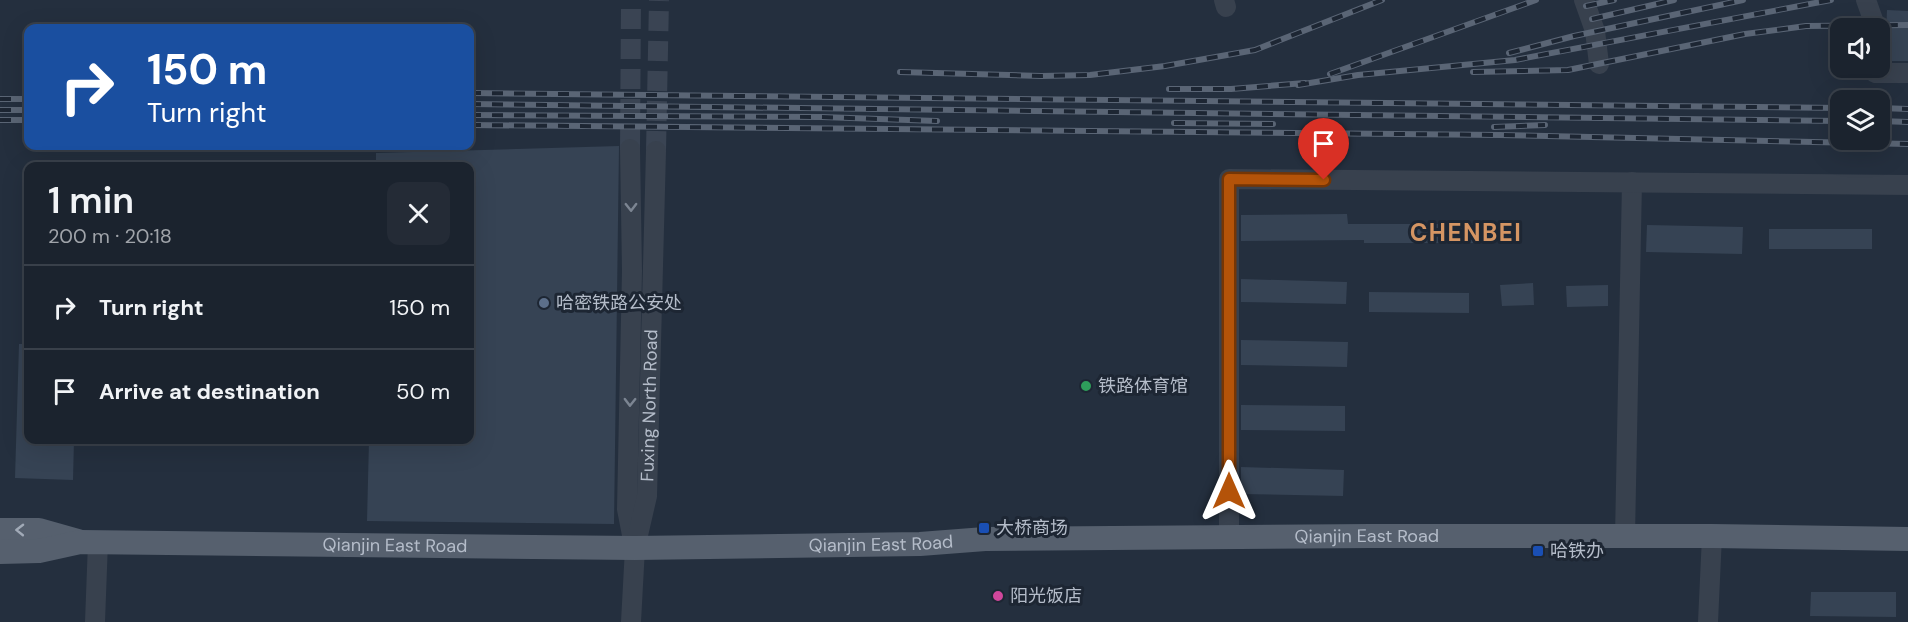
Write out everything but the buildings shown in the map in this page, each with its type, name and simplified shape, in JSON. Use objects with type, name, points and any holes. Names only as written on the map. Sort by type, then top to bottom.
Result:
[{"type":"main road","points":[[0,530],[39,530],[89,542]]},
{"type":"main road","name":"Qianjin East Road","points":[[0,552],[39,551],[89,542],[635,548],[920,544],[986,539],[1229,539],[1371,536],[1712,536],[1908,539]]},
{"type":"street","points":[[1584,0],[1595,31],[1599,64]]},
{"type":"street","points":[[1866,0],[1872,18]]},
{"type":"street","points":[[1890,73],[1908,73]]},
{"type":"street","points":[[630,149],[632,271],[627,509],[635,548]]},
{"type":"street","name":"Fuxing North Road","points":[[631,622],[635,548],[647,496],[656,151]]},
{"type":"street","points":[[1229,539],[1229,179],[1908,185]]},
{"type":"street","points":[[1624,536],[1632,182]]},
{"type":"street","points":[[1708,622],[1712,536]]},
{"type":"street","points":[[89,542],[95,622]]},
{"type":"tunnel","points":[[630,149],[631,0]]},
{"type":"tunnel","points":[[656,151],[659,0]]},
{"type":"railway","points":[[900,72],[1090,75],[1165,66],[1255,50],[1382,0]]},
{"type":"railway","points":[[1330,74],[1536,0]]},
{"type":"railway","points":[[1586,6],[1614,0]]},
{"type":"railway","points":[[1592,19],[1674,0]]},
{"type":"railway","points":[[1509,53],[1574,36],[1743,0]]},
{"type":"railway","points":[[1298,85],[1358,75],[1515,60],[1831,0]]},
{"type":"railway","points":[[1473,72],[1568,70],[1745,34],[1806,26],[1908,25]]},
{"type":"railway","points":[[1169,89],[1231,89],[1305,83]]},
{"type":"railway","points":[[474,93],[1830,108]]},
{"type":"railway","points":[[0,99],[24,99]]},
{"type":"railway","points":[[474,104],[1830,121]]},
{"type":"railway","points":[[1890,108],[1908,109]]},
{"type":"railway","points":[[0,110],[24,110]]},
{"type":"railway","points":[[474,115],[822,117],[937,121]]},
{"type":"railway","points":[[0,120],[24,120]]},
{"type":"railway","points":[[1890,121],[1908,122]]},
{"type":"railway","points":[[1174,123],[1273,124]]},
{"type":"railway","points":[[474,125],[1499,135],[1908,144]]},
{"type":"railway","points":[[1494,127],[1545,125]]},
{"type":"place","name":"哈密铁路公安处","points":[[544,303]]},
{"type":"place","name":"铁路体育馆","points":[[1086,386]]},
{"type":"place","name":"大桥商场","points":[[984,528]]},
{"type":"place","name":"哈铁办","points":[[1538,551]]},
{"type":"place","name":"阳光饭店","points":[[998,596]]},
{"type":"district","name":"CHENBEI","points":[[1466,232]]},
{"type":"route","points":[[1229,491],[1229,179],[1324,180]]}]
